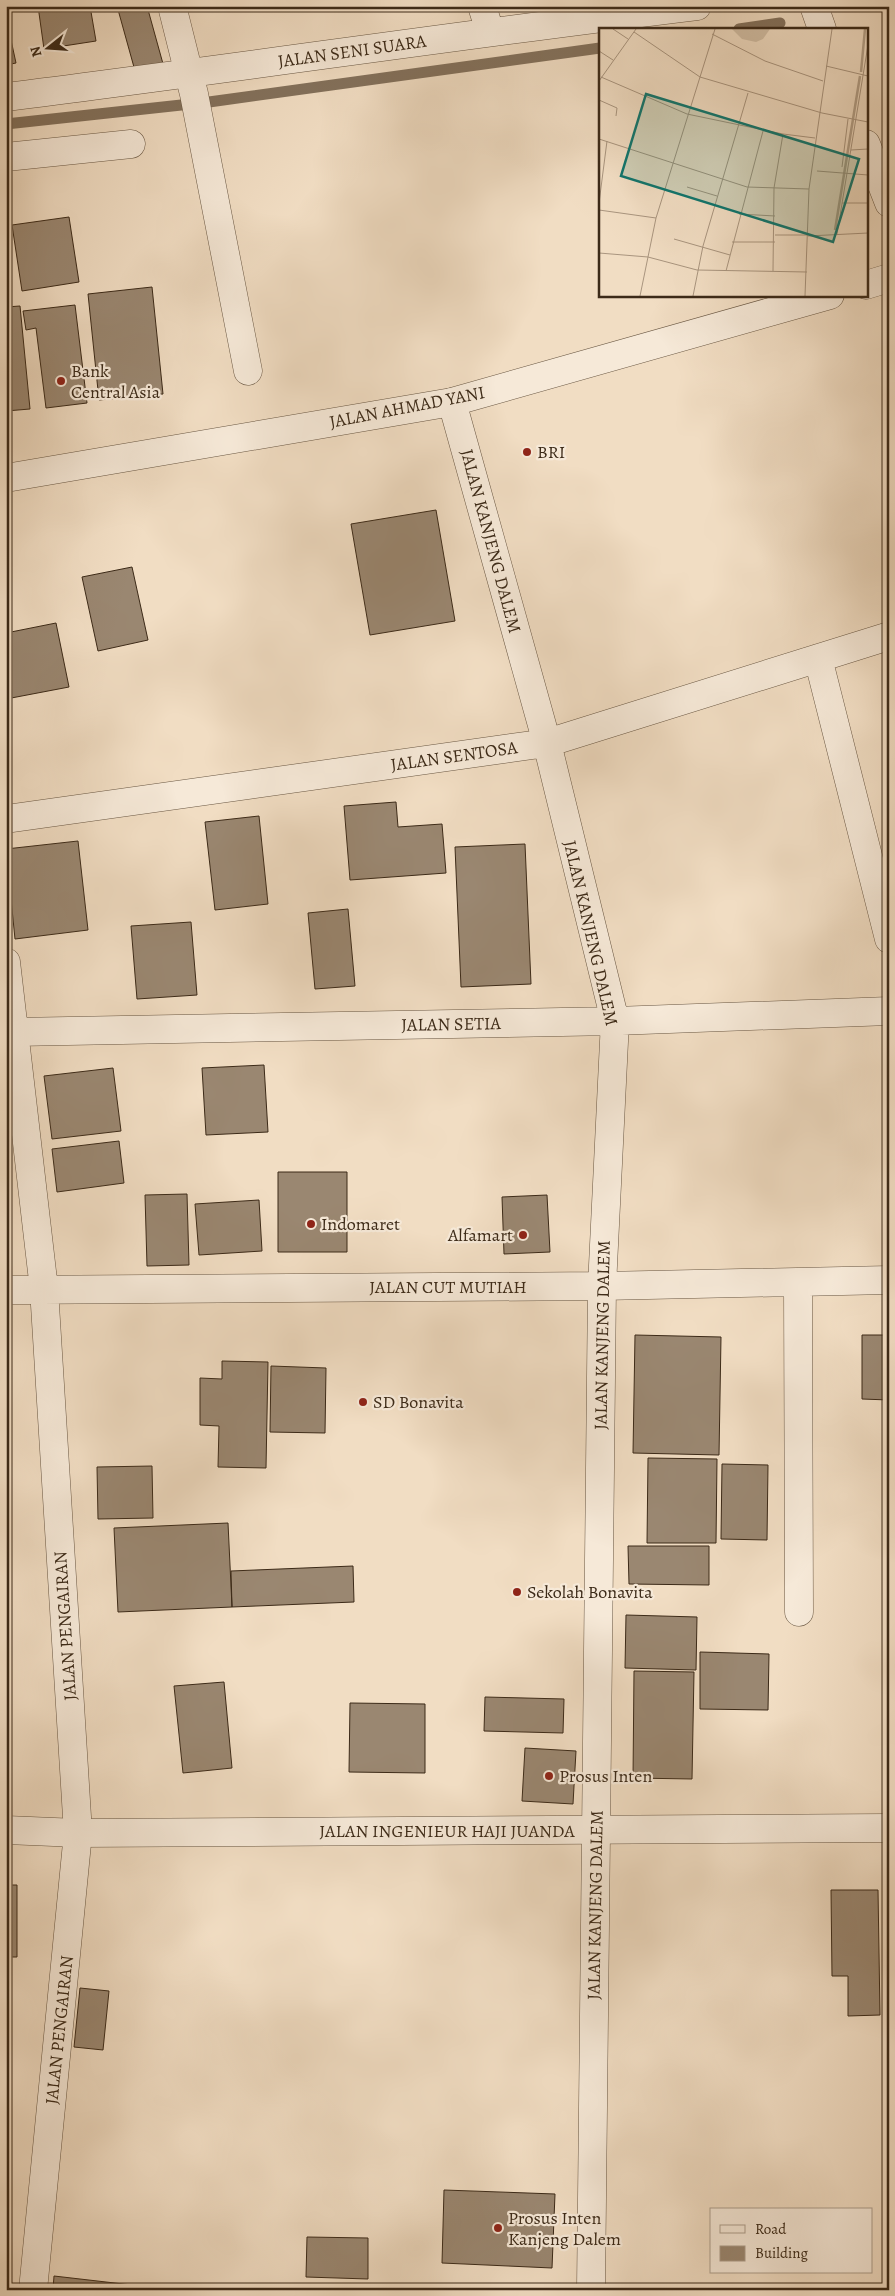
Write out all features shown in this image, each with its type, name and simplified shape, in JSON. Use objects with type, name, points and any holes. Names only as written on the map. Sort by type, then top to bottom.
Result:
[{"type":"street","points":[[172,6],[194,92],[248,371]]},
{"type":"street","name":"JALAN SENI SUARA","points":[[6,97],[194,92],[486,19],[697,6]]},
{"type":"street","points":[[814,6],[822,28]]},
{"type":"street","points":[[6,157],[131,144]]},
{"type":"street","points":[[868,149],[889,203]]},
{"type":"street","points":[[868,284],[889,278]]},
{"type":"street","name":"JALAN AHMAD YANI","points":[[6,478],[452,402],[826,296]]},
{"type":"street","name":"JALAN KANJENG DALEM","points":[[452,402],[547,744],[615,1020],[602,1286],[591,2290]]},
{"type":"street","name":"JALAN SENTOSA","points":[[6,819],[547,744],[889,636]]},
{"type":"street","points":[[818,658],[889,939]]},
{"type":"street","name":"JALAN PENGAIRAN","points":[[6,962],[44,1289],[78,1833],[33,2290]]},
{"type":"street","name":"JALAN SETIA","points":[[14,1032],[615,1020],[889,1011]]},
{"type":"street","name":"JALAN CUT MUTIAH","points":[[6,1290],[602,1286],[889,1280]]},
{"type":"street","points":[[798,1282],[799,1612]]},
{"type":"street","name":"JALAN INGENIEUR HAJI JUANDA","points":[[6,1830],[78,1833],[889,1828]]},
{"type":"building","points":[[38,6],[90,6],[96,41],[44,49]]},
{"type":"building","points":[[117,6],[147,6],[165,71],[137,78]]},
{"type":"building","points":[[6,17],[16,63],[6,65]]},
{"type":"building","points":[[69,217],[79,282],[22,291],[12,225]]},
{"type":"building","points":[[152,287],[163,394],[99,400],[88,294]]},
{"type":"building","points":[[75,305],[87,403],[46,408],[36,328],[26,330],[23,311]]},
{"type":"building","points":[[20,306],[30,409],[6,411],[6,307]]},
{"type":"building","points":[[436,510],[455,621],[370,635],[351,524]]},
{"type":"building","points":[[132,567],[148,640],[98,651],[82,577]]},
{"type":"building","points":[[56,623],[69,687],[6,699],[6,633]]},
{"type":"building","points":[[396,802],[398,827],[442,824],[446,873],[350,880],[344,806]]},
{"type":"building","points":[[259,816],[268,904],[215,910],[205,822]]},
{"type":"building","points":[[78,841],[88,930],[15,939],[6,849]]},
{"type":"building","points":[[525,844],[531,984],[461,987],[455,847]]},
{"type":"building","points":[[348,909],[355,986],[315,989],[308,913]]},
{"type":"building","points":[[191,922],[197,995],[137,999],[131,926]]},
{"type":"building","points":[[264,1065],[268,1132],[206,1135],[202,1068]]},
{"type":"building","points":[[113,1068],[121,1131],[52,1139],[44,1076]]},
{"type":"building","points":[[119,1141],[124,1183],[57,1192],[52,1149]]},
{"type":"building","points":[[278,1172],[347,1172],[347,1252],[278,1252]]},
{"type":"building","points":[[187,1194],[189,1265],[147,1266],[145,1195]]},
{"type":"building","points":[[547,1195],[550,1252],[504,1254],[502,1197]]},
{"type":"building","points":[[259,1200],[262,1251],[199,1255],[195,1204]]},
{"type":"building","points":[[635,1335],[721,1337],[719,1455],[633,1453]]},
{"type":"building","points":[[862,1335],[889,1335],[889,1400],[862,1399]]},
{"type":"building","points":[[222,1361],[268,1362],[266,1468],[218,1467],[219,1426],[200,1425],[200,1378],[222,1379]]},
{"type":"building","points":[[271,1366],[326,1368],[325,1433],[270,1432]]},
{"type":"building","points":[[648,1458],[717,1459],[716,1543],[647,1543]]},
{"type":"building","points":[[722,1464],[768,1465],[767,1540],[721,1539]]},
{"type":"building","points":[[152,1466],[153,1518],[98,1519],[97,1467]]},
{"type":"building","points":[[228,1523],[232,1607],[118,1612],[114,1528]]},
{"type":"building","points":[[628,1546],[709,1546],[709,1585],[629,1584]]},
{"type":"building","points":[[353,1566],[354,1602],[232,1607],[231,1571]]},
{"type":"building","points":[[626,1615],[697,1617],[696,1670],[625,1668]]},
{"type":"building","points":[[700,1652],[769,1654],[768,1710],[700,1709]]},
{"type":"building","points":[[634,1671],[694,1672],[692,1779],[633,1778]]},
{"type":"building","points":[[224,1682],[232,1768],[183,1773],[174,1686]]},
{"type":"building","points":[[485,1697],[564,1699],[563,1733],[484,1731]]},
{"type":"building","points":[[350,1703],[425,1704],[425,1773],[349,1772]]},
{"type":"building","name":"Prosus Inten","points":[[525,1748],[576,1751],[573,1804],[522,1801]]},
{"type":"building","points":[[6,1885],[17,1885],[17,1957],[6,1957]]},
{"type":"building","points":[[831,1890],[878,1890],[880,2015],[848,2016],[848,1976],[832,1976]]},
{"type":"building","points":[[80,1988],[109,1991],[103,2050],[74,2047]]},
{"type":"building","name":"Prosus Inten Kanjeng Dalem","points":[[444,2190],[555,2194],[552,2268],[442,2263]]},
{"type":"building","points":[[307,2237],[368,2238],[368,2279],[306,2277]]},
{"type":"building","points":[[54,2276],[132,2285],[131,2290],[53,2290]]},
{"type":"waterway","points":[[746,28],[780,23]]},
{"type":"waterway","points":[[6,124],[209,102],[599,48]]},
{"type":"place","name":"Bank Central Asia","points":[[61,381]]},
{"type":"place","name":"BRI","points":[[527,452]]},
{"type":"place","name":"Indomaret","points":[[311,1224]]},
{"type":"place","name":"Alfamart","points":[[523,1235]]},
{"type":"place","name":"SD Bonavita","points":[[363,1402]]},
{"type":"place","name":"Sekolah Bonavita","points":[[517,1592]]},
{"type":"place","name":"Prosus Inten","points":[[549,1776]]},
{"type":"place","name":"Prosus Inten Kanjeng Dalem","points":[[498,2228]]}]
